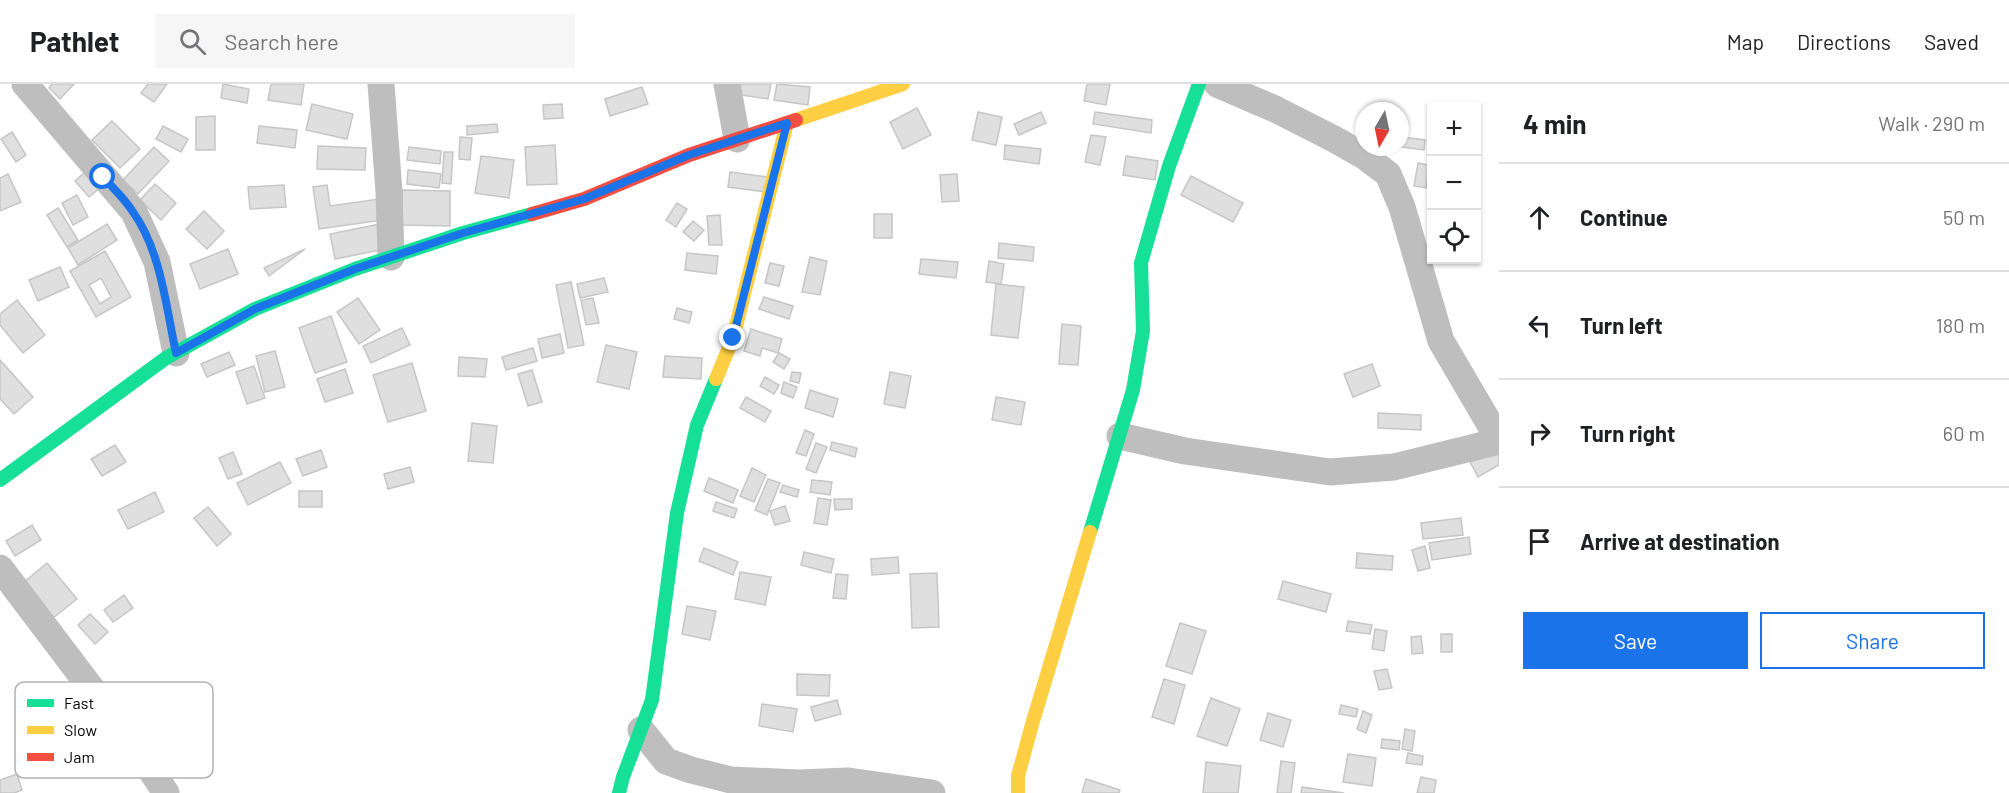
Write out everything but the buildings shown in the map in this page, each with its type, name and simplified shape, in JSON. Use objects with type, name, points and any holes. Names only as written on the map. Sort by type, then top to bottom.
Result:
[{"type":"street","points":[[25,84],[134,212],[157,262],[176,353]]},
{"type":"street","points":[[381,84],[391,257]]},
{"type":"street","points":[[727,84],[737,140]]},
{"type":"street","points":[[1018,793],[1018,776],[1033,720],[1133,390],[1143,331],[1141,263],[1169,166],[1199,84]]},
{"type":"street","points":[[1120,436],[1185,451],[1330,472],[1394,466],[1499,440],[1441,341],[1402,207],[1388,174],[1364,156],[1334,139],[1275,109],[1217,84]]},
{"type":"street","points":[[0,480],[176,353],[255,309],[355,269],[463,233],[584,199],[689,155],[898,85]]},
{"type":"street","points":[[619,793],[652,700],[677,513],[697,425],[733,338],[787,123]]},
{"type":"street","points":[[0,568],[86,682]]},
{"type":"street","points":[[641,730],[666,761],[731,780],[798,783],[849,781],[932,793]]},
{"type":"street","points":[[156,778],[166,793]]},
{"type":"traffic: fast","points":[[1090,532],[1133,390],[1143,331],[1141,263],[1169,166],[1199,84]]},
{"type":"traffic: fast","points":[[0,480],[166,358],[255,309],[355,269],[463,233],[532,214]]},
{"type":"traffic: fast","points":[[619,793],[652,700],[677,513],[697,425],[716,379]]},
{"type":"traffic: slow","points":[[796,120],[903,84]]},
{"type":"traffic: slow","points":[[716,379],[733,338],[787,123]]},
{"type":"traffic: slow","points":[[1018,793],[1018,776],[1033,721],[1090,532]]},
{"type":"traffic: jam","points":[[532,214],[584,199],[689,155],[796,120]]},
{"type":"route","points":[[103,177],[134,212],[157,262],[176,353],[255,309],[355,269],[463,233],[584,199],[689,155],[787,123],[733,338]]}]
